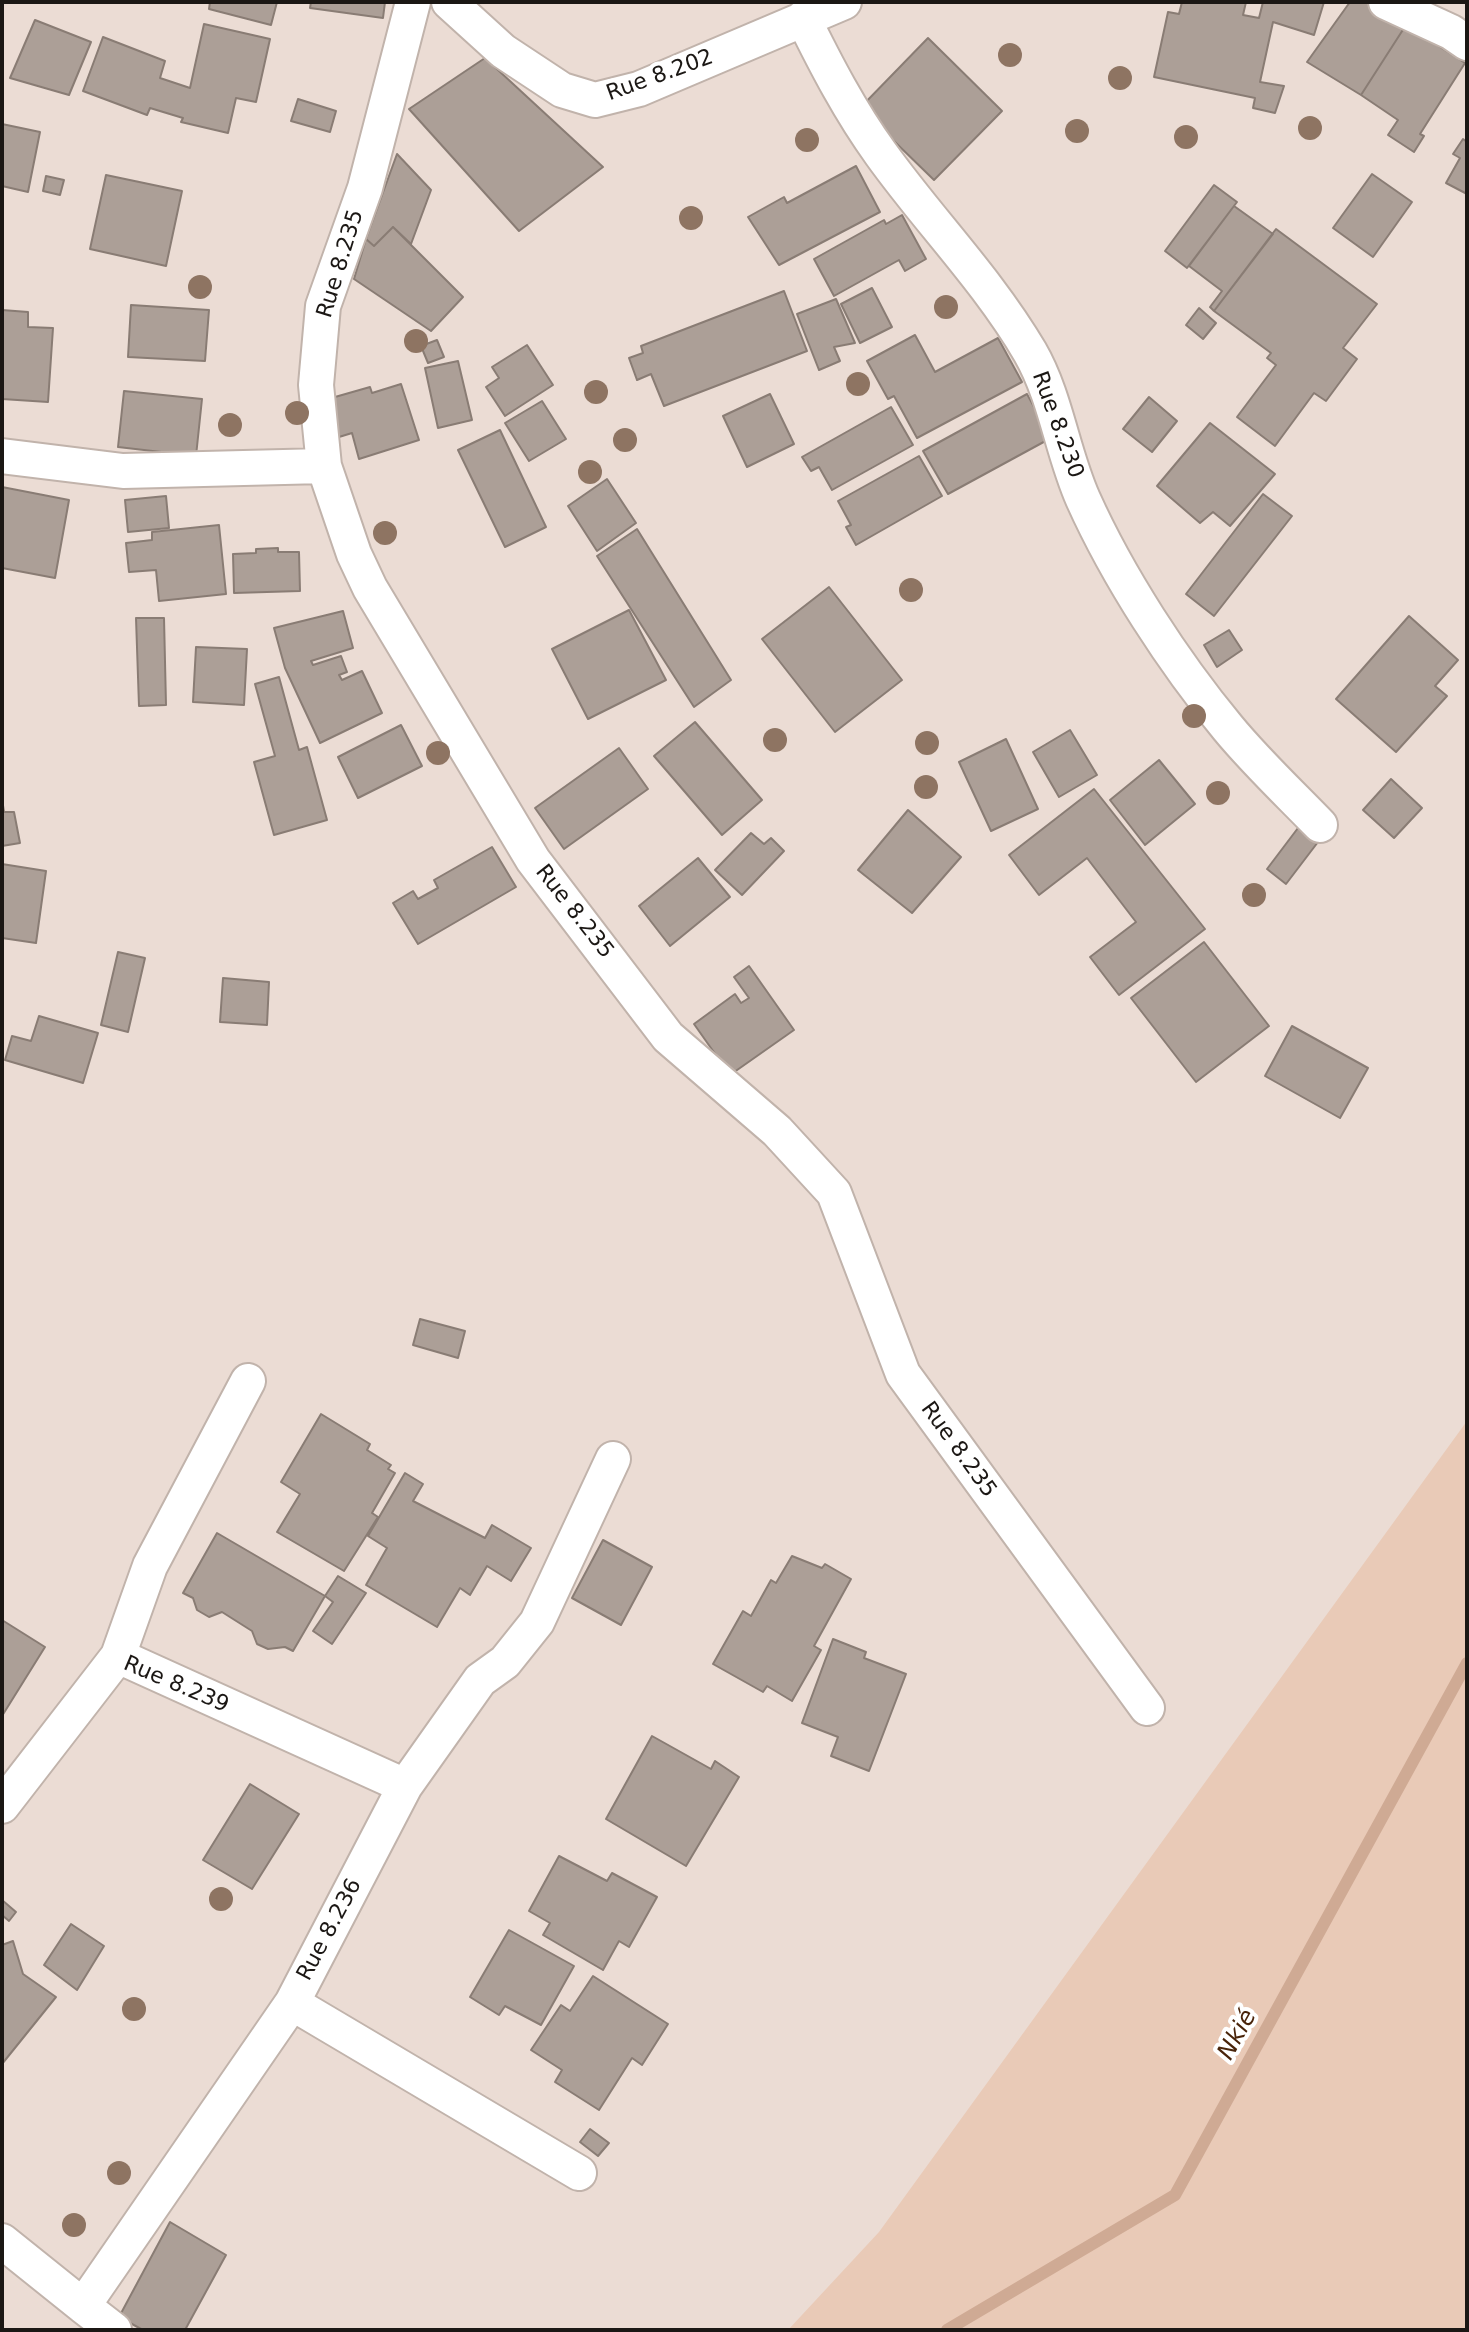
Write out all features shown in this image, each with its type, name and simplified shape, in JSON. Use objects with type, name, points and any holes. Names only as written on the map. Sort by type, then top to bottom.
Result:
[{"type":"street","name":"Rue 8.235","points":[[413,2],[365,188],[323,306],[316,385],[324,466],[354,554],[370,588],[533,860],[668,1037],[777,1131],[834,1193],[903,1374],[1147,1708]]},
{"type":"street","name":"Rue 8.202","points":[[449,2],[503,51],[562,90],[595,100],[639,89],[844,2]]},
{"type":"street","points":[[1386,2],[1451,32],[1467,43]]},
{"type":"street","name":"Rue 8.230","points":[[803,18],[835,84],[882,155],[962,254],[1031,353],[1058,421],[1082,496],[1106,546],[1165,644],[1228,729],[1320,825]]},
{"type":"street","points":[[2,456],[123,471],[324,466]]},
{"type":"street","points":[[118,1656],[150,1566],[248,1381]]},
{"type":"street","name":"Rue 8.236","points":[[83,2306],[292,2003],[405,1786],[480,1680],[505,1662],[537,1622],[613,1459]]},
{"type":"street","name":"Rue 8.239","points":[[2,1806],[118,1656],[405,1786]]},
{"type":"street","points":[[292,2003],[579,2173]]},
{"type":"street","points":[[2,2241],[114,2330]]},
{"type":"shaded area","points":[[1467,1421],[1467,2330],[788,2330],[879,2232]]},
{"type":"building","points":[[210,2],[277,2],[271,25],[209,9]]},
{"type":"building","points":[[311,2],[385,2],[383,18],[310,8]]},
{"type":"building","points":[[1182,2],[1246,2],[1243,15],[1259,18],[1263,2],[1324,2],[1314,35],[1273,22],[1260,82],[1284,86],[1275,113],[1253,108],[1255,98],[1154,77],[1168,12],[1179,14]]},
{"type":"building","points":[[1350,2],[1369,2],[1406,25],[1361,95],[1307,62]]},
{"type":"building","points":[[35,20],[91,42],[69,95],[10,78]]},
{"type":"building","points":[[204,24],[270,39],[256,102],[236,98],[228,133],[181,122],[183,118],[150,108],[147,115],[83,91],[103,37],[165,61],[160,78],[190,88]]},
{"type":"building","points":[[1406,25],[1465,63],[1420,134],[1424,136],[1414,152],[1388,135],[1398,120],[1361,95]]},
{"type":"building","points":[[928,38],[1002,111],[934,180],[860,108]]},
{"type":"building","points":[[485,58],[603,167],[519,231],[409,109]]},
{"type":"building","points":[[298,99],[336,111],[330,132],[291,121]]},
{"type":"building","points":[[2,124],[40,132],[28,192],[2,186]]},
{"type":"building","points":[[1463,139],[1467,142],[1467,194],[1446,183],[1460,158],[1453,154]]},
{"type":"building","points":[[397,154],[431,190],[411,244],[393,227],[374,246],[366,239]]},
{"type":"building","points":[[856,166],[880,212],[779,265],[748,217],[784,197],[787,203]]},
{"type":"building","points":[[1372,174],[1412,202],[1373,257],[1333,228]]},
{"type":"building","points":[[106,175],[182,191],[166,266],[90,249]]},
{"type":"building","points":[[46,176],[64,180],[60,195],[43,191]]},
{"type":"building","points":[[1214,185],[1237,202],[1187,268],[1165,251]]},
{"type":"building","points":[[1234,206],[1273,234],[1214,311],[1210,307],[1222,291],[1189,266]]},
{"type":"building","points":[[902,215],[926,259],[905,271],[899,260],[834,296],[814,259],[884,220],[886,224]]},
{"type":"building","points":[[393,227],[463,297],[431,331],[354,279],[366,239],[374,246]]},
{"type":"building","points":[[1276,229],[1377,304],[1343,348],[1357,359],[1326,401],[1314,393],[1275,446],[1237,417],[1276,365],[1267,358],[1271,353],[1214,311]]},
{"type":"building","points":[[872,288],[892,327],[860,343],[841,304]]},
{"type":"building","points":[[784,291],[807,351],[664,406],[651,374],[637,380],[629,358],[643,353],[641,346]]},
{"type":"building","points":[[836,299],[855,343],[834,347],[840,361],[819,370],[797,314]]},
{"type":"building","points":[[131,305],[209,310],[205,361],[128,357]]},
{"type":"building","points":[[1199,308],[1216,323],[1203,339],[1186,325]]},
{"type":"building","points":[[2,310],[28,312],[28,327],[53,328],[48,402],[2,399]]},
{"type":"building","points":[[915,335],[935,372],[998,338],[1022,382],[917,438],[894,396],[888,399],[867,361]]},
{"type":"building","points":[[437,340],[444,357],[428,363],[421,346]]},
{"type":"building","points":[[527,345],[553,385],[505,416],[486,387],[499,378],[492,367]]},
{"type":"building","points":[[458,361],[472,420],[438,428],[425,368]]},
{"type":"building","points":[[401,384],[419,440],[359,459],[352,433],[339,437],[328,399],[370,387],[372,393]]},
{"type":"building","points":[[124,391],[202,399],[196,456],[118,447]]},
{"type":"building","points":[[770,394],[794,444],[747,467],[723,416]]},
{"type":"building","points":[[1027,394],[1051,438],[948,494],[923,451]]},
{"type":"building","points":[[1149,397],[1177,421],[1152,452],[1123,429]]},
{"type":"building","points":[[542,401],[566,439],[529,461],[505,423]]},
{"type":"building","points":[[891,407],[913,445],[832,490],[819,467],[811,471],[802,457]]},
{"type":"building","points":[[1210,423],[1275,474],[1230,526],[1213,512],[1200,523],[1157,486]]},
{"type":"building","points":[[500,430],[546,527],[505,547],[458,450]]},
{"type":"building","points":[[919,456],[942,496],[856,545],[846,527],[851,525],[838,501]]},
{"type":"building","points":[[607,479],[636,523],[597,551],[568,506]]},
{"type":"building","points":[[2,487],[69,500],[55,578],[2,568]]},
{"type":"building","points":[[1263,494],[1292,516],[1214,616],[1186,594]]},
{"type":"building","points":[[166,496],[169,528],[128,532],[125,500]]},
{"type":"building","points":[[219,525],[226,594],[159,601],[156,570],[129,572],[126,543],[152,540],[152,532]]},
{"type":"building","points":[[637,529],[731,680],[694,707],[597,556]]},
{"type":"building","points":[[278,548],[278,552],[299,552],[300,591],[234,593],[233,554]]},
{"type":"building","points":[[829,587],[902,680],[835,732],[762,639]]},
{"type":"building","points":[[629,610],[666,680],[588,719],[552,649]]},
{"type":"building","points":[[343,611],[353,648],[311,661],[313,665],[341,656],[347,672],[339,675],[342,680],[362,671],[382,713],[320,743],[285,668],[274,628]]},
{"type":"building","points":[[1409,616],[1458,660],[1435,686],[1447,696],[1396,752],[1336,699]]},
{"type":"building","points":[[136,618],[164,618],[166,705],[139,706]]},
{"type":"building","points":[[1229,630],[1242,650],[1217,667],[1204,645]]},
{"type":"building","points":[[196,647],[247,649],[244,705],[193,702]]},
{"type":"building","points":[[279,677],[299,750],[307,747],[327,820],[274,835],[254,762],[275,756],[255,684]]},
{"type":"building","points":[[695,722],[762,800],[722,835],[654,756]]},
{"type":"building","points":[[401,725],[422,766],[358,798],[338,757]]},
{"type":"building","points":[[1070,730],[1097,775],[1059,797],[1033,752]]},
{"type":"building","points":[[1006,739],[1038,809],[991,831],[959,762]]},
{"type":"building","points":[[619,748],[648,789],[564,849],[535,808]]},
{"type":"building","points":[[1159,760],[1195,804],[1145,845],[1110,800]]},
{"type":"building","points":[[1391,779],[1422,808],[1394,838],[1363,810]]},
{"type":"building","points":[[1094,789],[1205,929],[1119,995],[1090,957],[1136,922],[1087,858],[1039,895],[1009,855]]},
{"type":"building","points":[[2,799],[4,812],[14,812],[20,843],[2,846]]},
{"type":"building","points":[[908,810],[961,857],[912,913],[858,870]]},
{"type":"building","points":[[1298,828],[1318,842],[1286,884],[1267,869]]},
{"type":"building","points":[[751,833],[764,844],[771,838],[784,851],[742,895],[715,870]]},
{"type":"building","points":[[492,847],[516,887],[418,944],[393,903],[413,891],[418,899],[438,888],[434,880]]},
{"type":"building","points":[[698,858],[730,897],[670,946],[639,906]]},
{"type":"building","points":[[2,864],[46,871],[36,943],[2,938]]},
{"type":"building","points":[[1204,942],[1269,1026],[1196,1082],[1131,998]]},
{"type":"building","points":[[118,952],[145,958],[128,1032],[101,1025]]},
{"type":"building","points":[[749,966],[794,1030],[730,1075],[694,1024],[735,994],[741,1003],[749,998],[734,977]]},
{"type":"building","points":[[223,978],[269,982],[267,1025],[220,1022]]},
{"type":"building","points":[[39,1016],[98,1033],[83,1083],[5,1060],[12,1036],[31,1041]]},
{"type":"building","points":[[1292,1026],[1368,1068],[1340,1118],[1265,1076]]},
{"type":"building","points":[[420,1319],[465,1331],[458,1358],[413,1345]]},
{"type":"building","points":[[321,1414],[370,1444],[367,1450],[391,1465],[388,1469],[395,1473],[372,1513],[378,1517],[344,1571],[277,1532],[300,1494],[281,1482]]},
{"type":"building","points":[[405,1473],[423,1484],[413,1501],[485,1538],[492,1525],[531,1548],[511,1581],[487,1566],[470,1595],[460,1588],[437,1627],[366,1585],[387,1548],[368,1536]]},
{"type":"building","points":[[217,1533],[325,1596],[293,1651],[285,1647],[268,1649],[257,1644],[252,1631],[222,1612],[209,1617],[197,1610],[193,1598],[183,1593]]},
{"type":"building","points":[[603,1540],[652,1567],[621,1625],[572,1598]]},
{"type":"building","points":[[792,1556],[822,1568],[825,1564],[851,1579],[814,1646],[821,1650],[792,1701],[767,1686],[763,1692],[713,1664],[743,1611],[751,1616],[771,1580],[776,1583]]},
{"type":"building","points":[[338,1576],[366,1593],[332,1644],[313,1631],[333,1602],[325,1596]]},
{"type":"building","points":[[2,1620],[45,1647],[2,1716]]},
{"type":"building","points":[[833,1639],[866,1652],[864,1658],[906,1674],[869,1771],[831,1756],[838,1737],[802,1723]]},
{"type":"building","points":[[652,1736],[711,1769],[715,1761],[739,1777],[686,1866],[606,1819]]},
{"type":"building","points":[[250,1784],[299,1814],[252,1889],[203,1860]]},
{"type":"building","points":[[559,1856],[607,1881],[612,1873],[657,1897],[629,1947],[619,1941],[603,1970],[543,1935],[550,1923],[529,1911]]},
{"type":"building","points":[[2,1900],[16,1912],[9,1921],[2,1915]]},
{"type":"building","points":[[71,1924],[104,1946],[77,1990],[44,1965]]},
{"type":"building","points":[[509,1930],[574,1966],[541,2025],[505,2006],[499,2015],[470,1997]]},
{"type":"building","points":[[13,1941],[23,1974],[56,1997],[2,2064],[2,1945]]},
{"type":"building","points":[[593,1976],[668,2024],[642,2065],[632,2058],[599,2110],[555,2082],[562,2070],[531,2050],[561,2005],[570,2011]]},
{"type":"building","points":[[590,2129],[609,2143],[598,2156],[580,2142]]},
{"type":"building","points":[[170,2222],[226,2255],[185,2330],[143,2330],[119,2317]]},
{"type":"waterway","name":"Nkié","points":[[947,2330],[1175,2195],[1467,1663]]}]
